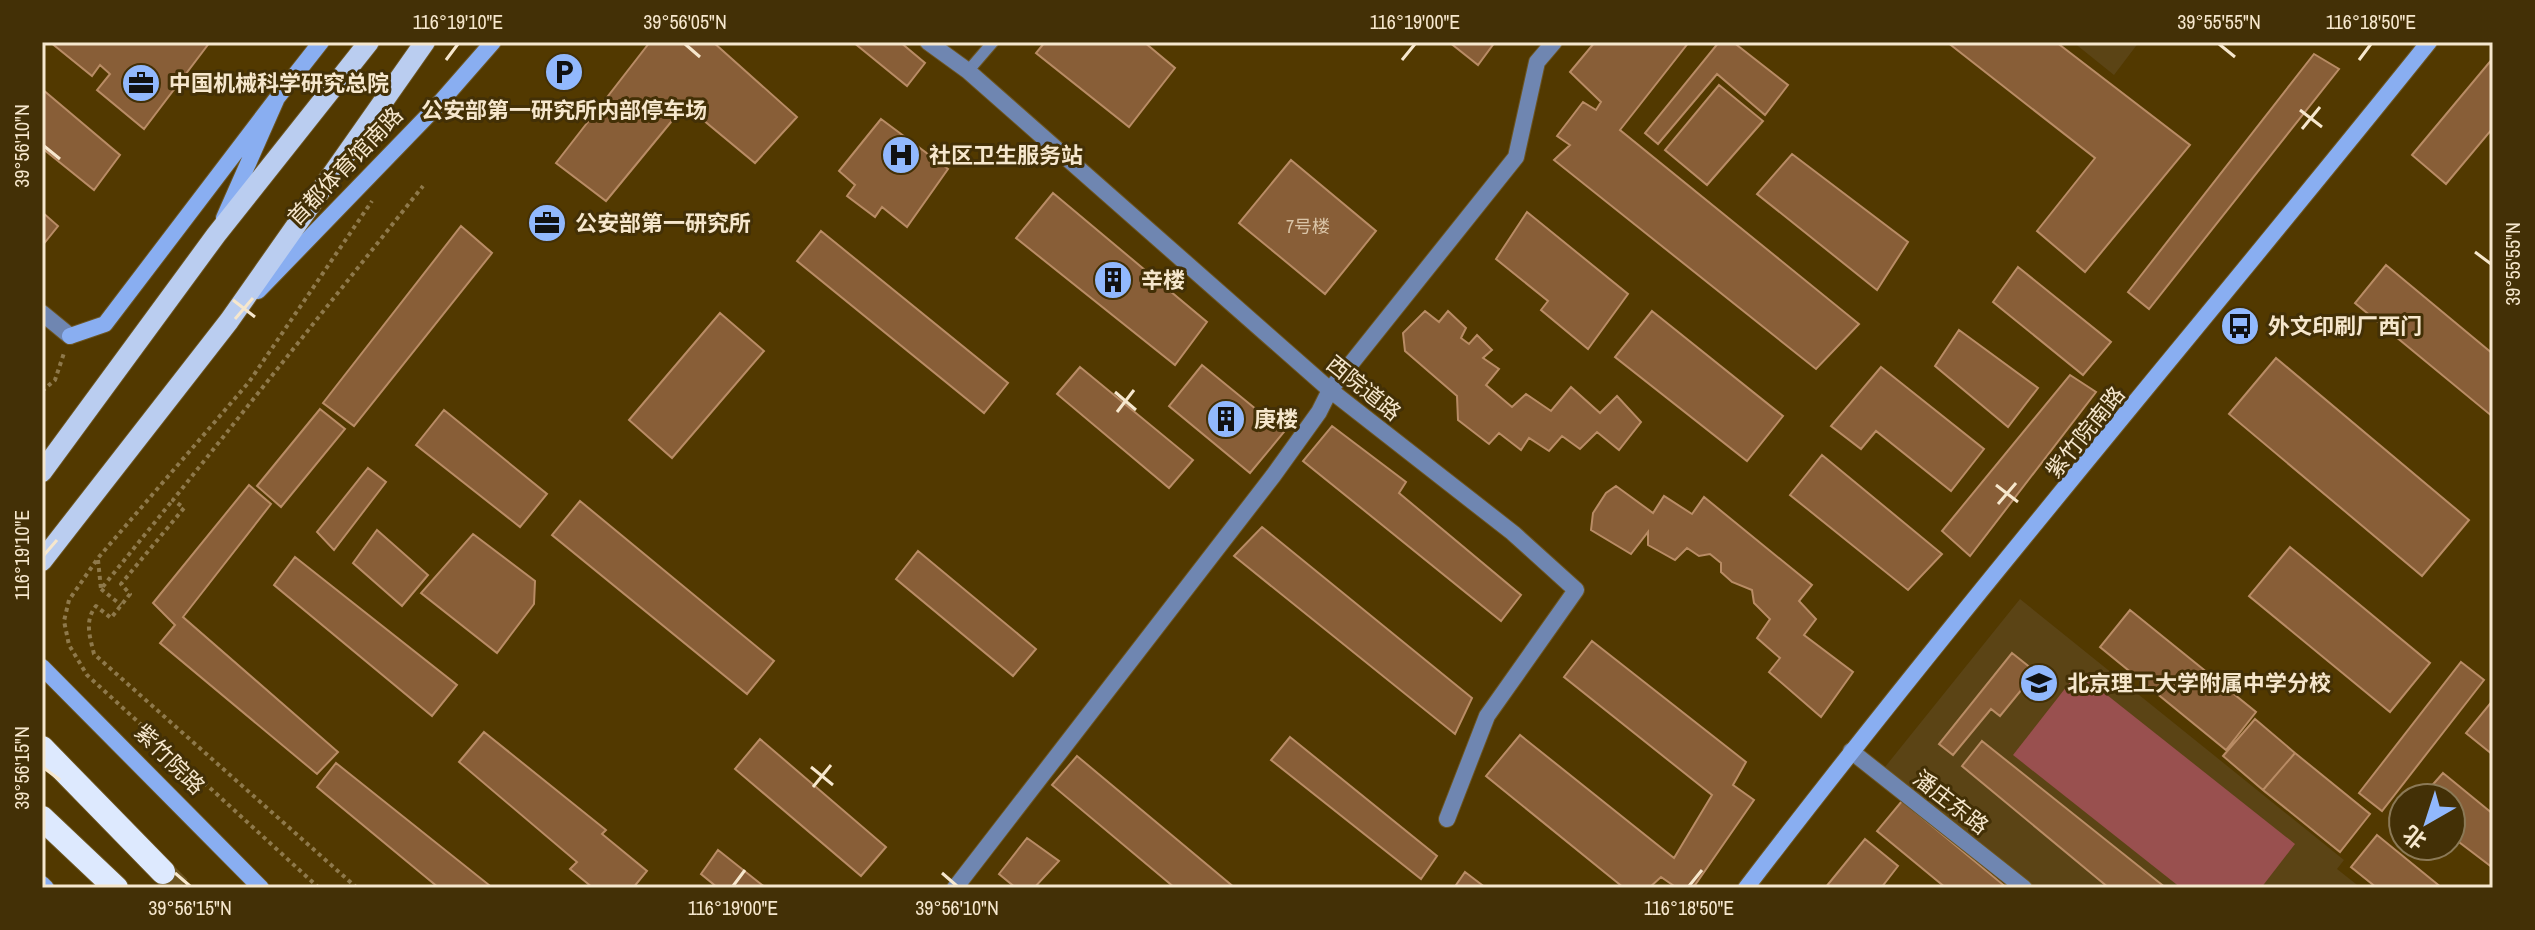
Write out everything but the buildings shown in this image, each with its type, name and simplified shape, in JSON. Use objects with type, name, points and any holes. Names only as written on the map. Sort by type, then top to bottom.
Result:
[{"type":"highway","points":[[42,748],[163,872]]},
{"type":"highway","points":[[42,818],[116,888]]},
{"type":"main road","points":[[42,472],[216,235],[369,42]]},
{"type":"main road","name":"首都体育馆南路","points":[[42,561],[229,321],[425,42]]},
{"type":"street","points":[[42,313],[70,336],[105,324],[321,42]]},
{"type":"street","name":"首都体育馆南路","points":[[229,321],[437,106],[493,42]]},
{"type":"street","name":"西院道路","points":[[928,42],[968,71],[1330,390],[1513,533],[1576,590],[1487,716],[1447,819]]},
{"type":"street","points":[[955,888],[1273,476],[1319,412],[1330,390],[1516,157],[1537,62],[1554,42]]},
{"type":"street","name":"紫竹院南路","points":[[1746,888],[1851,751],[2215,309],[2429,42]]},
{"type":"street","points":[[216,235],[277,98]]},
{"type":"street","name":"紫竹院路","points":[[42,667],[261,888]]},
{"type":"street","name":"潘庄东路","points":[[1851,751],[2024,888]]},
{"type":"lane","points":[[968,71],[993,42]]},
{"type":"path","points":[[101,589],[423,186]]},
{"type":"path","points":[[319,888],[87,675],[69,645],[64,621],[69,600],[98,558],[249,382],[374,198]]},
{"type":"path","points":[[42,391],[55,380],[70,336]]},
{"type":"path","points":[[173,500],[184,508],[121,584],[130,594],[111,618],[96,606],[89,615],[88,632],[94,654],[357,888]]},
{"type":"path","points":[[98,558],[101,589],[121,605]]},
{"type":"shaded area","points":[[2073,42],[2139,42],[2114,75]]},
{"type":"shaded area","name":"北京理工大学附属中学分校","points":[[2020,599],[2344,860],[2337,869],[2361,888],[2035,888],[1885,767]]},
{"type":"shaded area","points":[[2078,672],[2295,844],[2261,888],[2181,888],[2013,755]]},
{"type":"tunnel","points":[[163,872],[179,888]]},
{"type":"place","name":"公安部第一研究所内部停车场","points":[[564,72]]},
{"type":"place","name":"中国机械科学研究总院","points":[[141,83]]},
{"type":"place","name":"社区卫生服务站","points":[[901,155]]},
{"type":"place","name":"公安部第一研究所","points":[[547,223]]},
{"type":"place","name":"辛楼","points":[[1113,280]]},
{"type":"place","name":"外文印刷厂西门","points":[[2240,326]]},
{"type":"place","name":"庚楼","points":[[1226,419]]},
{"type":"place","name":"北京理工大学附属中学分校","points":[[2039,683]]}]
